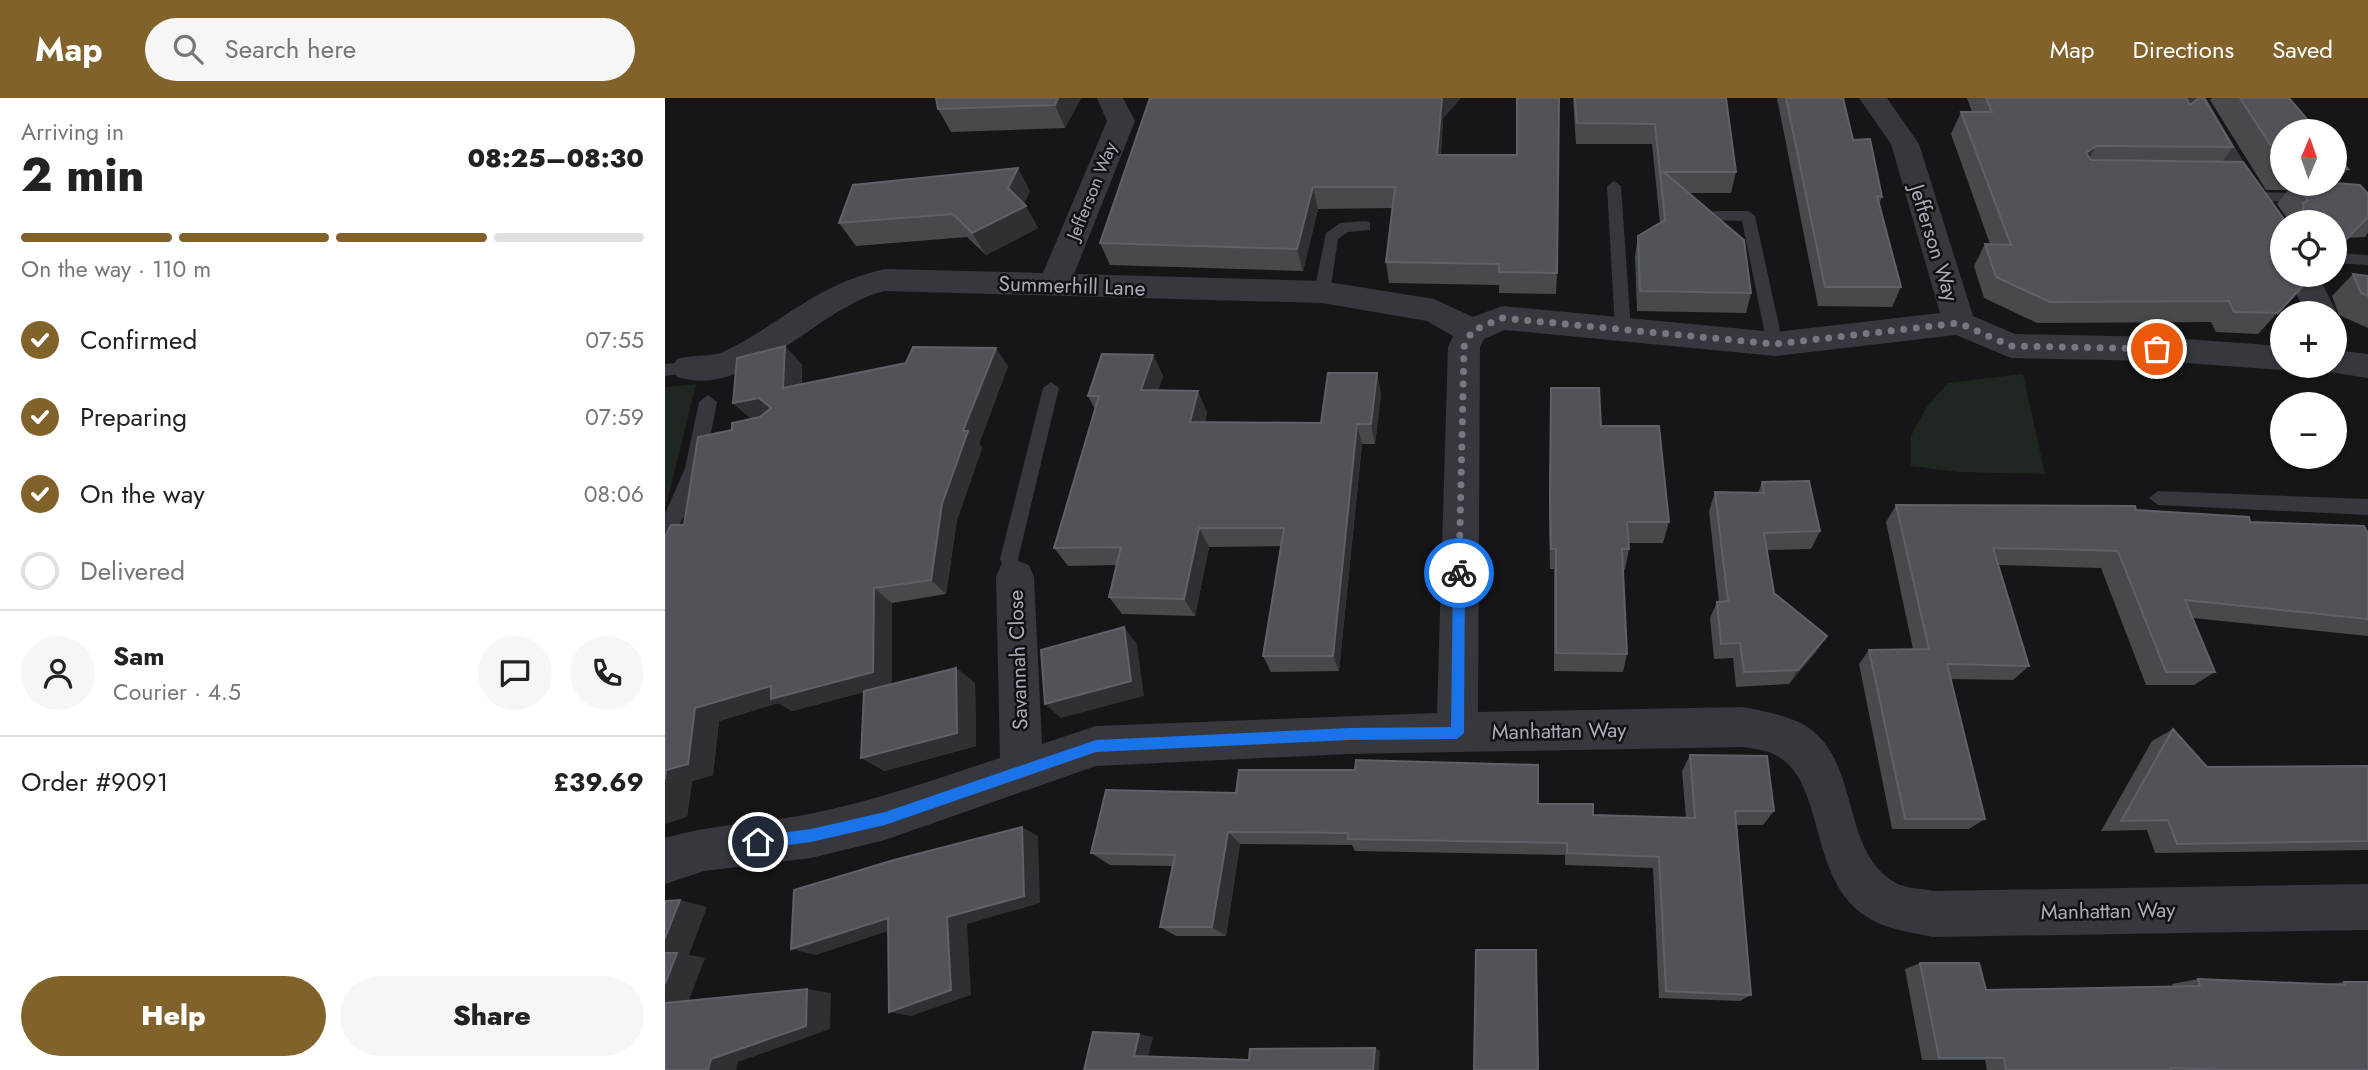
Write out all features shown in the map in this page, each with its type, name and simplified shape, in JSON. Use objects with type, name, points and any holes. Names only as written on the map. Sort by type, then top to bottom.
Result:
[{"type":"street","name":"Jefferson Way","points":[[1054,285],[1121,121],[1110,98]]},
{"type":"street","name":"Jefferson Way","points":[[1872,98],[1882,108],[1905,145],[1959,323],[2011,346],[2157,349],[2270,357]]},
{"type":"street","points":[[2193,98],[2239,184],[2270,222]]},
{"type":"street","name":"Summerhill Lane","points":[[677,369],[728,364],[796,323],[818,304],[858,284],[885,280],[1322,292],[1434,311],[1472,331]]},
{"type":"street","points":[[1457,733],[1464,347],[1472,331],[1502,318],[1775,344],[1959,323]]},
{"type":"street","name":"Savannah Close","points":[[1015,577],[1022,770]]},
{"type":"street","name":"Manhattan Way","points":[[665,861],[704,849],[811,836],[885,818],[1096,746],[1349,734],[1743,727],[1773,733],[1799,746],[1818,771],[1833,824],[1854,876],[1882,901],[1933,914],[2368,907]]},
{"type":"lane","points":[[1866,98],[1872,98]]},
{"type":"lane","points":[[2239,184],[2330,199]]},
{"type":"lane","points":[[1614,186],[1623,330]]},
{"type":"lane","points":[[1716,216],[1748,216],[1775,344]]},
{"type":"lane","points":[[1322,292],[1331,237],[1345,227],[1365,226]]},
{"type":"lane","points":[[2347,259],[2368,260]]},
{"type":"lane","name":"Savannah Close","points":[[1015,577],[1009,559],[1051,388]]},
{"type":"lane","points":[[665,530],[676,515],[708,438],[708,402]]},
{"type":"lane","points":[[2158,498],[2368,507]]},
{"type":"shaded area","points":[[2023,374],[2045,474],[1958,472],[1911,466],[1911,436],[1928,405],[1948,383]]},
{"type":"shaded area","points":[[696,384],[667,502],[665,507],[665,387]]},
{"type":"building","points":[[936,98],[1058,98],[1055,105],[938,109]]},
{"type":"building","points":[[1150,98],[1442,98],[1437,155],[1517,155],[1517,98],[1559,98],[1557,273],[1499,272],[1499,264],[1386,262],[1395,187],[1313,187],[1297,249],[1100,243]]},
{"type":"building","points":[[1575,98],[1726,98],[1736,172],[1664,172],[1744,240],[1751,293],[1640,291],[1638,236],[1665,220],[1655,124],[1577,123]]},
{"type":"building","points":[[1786,98],[1843,98],[1853,140],[1870,139],[1882,197],[1877,196],[1901,287],[1825,287]]},
{"type":"building","points":[[1986,98],[2186,98],[2190,105],[2199,98],[2204,98],[2233,147],[2096,146],[2086,153],[2091,160],[2243,162],[2277,210],[2270,210],[2270,287],[2302,287],[2289,301],[2270,301],[2270,313],[2234,312],[2229,301],[2050,302],[1996,277],[1985,244],[2011,245],[1961,112],[1992,112]]},
{"type":"building","points":[[2240,98],[2289,98],[2307,119],[2270,119],[2270,144]]},
{"type":"building","points":[[1018,168],[1008,188],[1026,206],[972,233],[953,214],[839,223],[853,185]]},
{"type":"building","points":[[2347,184],[2360,185],[2368,194],[2368,217],[2347,239],[2347,210],[2303,210],[2303,203],[2308,200],[2305,196],[2347,196]]},
{"type":"building","points":[[2353,274],[2368,276],[2368,296],[2361,293]]},
{"type":"building","points":[[785,346],[783,388],[906,363],[913,347],[996,348],[963,431],[968,431],[942,504],[931,580],[874,588],[873,672],[771,699],[771,686],[695,708],[688,764],[666,770],[665,779],[665,537],[671,525],[684,525],[698,437],[732,430],[732,423],[760,417],[771,408],[759,398],[733,403],[737,358]]},
{"type":"building","points":[[1102,354],[1153,355],[1141,390],[1198,391],[1190,422],[1321,423],[1328,373],[1377,373],[1371,424],[1357,424],[1333,656],[1263,656],[1284,528],[1199,528],[1184,599],[1109,597],[1121,547],[1054,548],[1099,396],[1088,396]]},
{"type":"building","points":[[1551,388],[1599,388],[1601,426],[1659,426],[1669,522],[1627,522],[1629,549],[1622,549],[1627,654],[1556,653],[1556,549],[1551,549],[1550,497]]},
{"type":"building","points":[[1809,481],[1820,531],[1764,533],[1774,593],[1827,636],[1798,670],[1744,672],[1740,643],[1721,644],[1717,602],[1728,601],[1715,492],[1764,493],[1762,482]]},
{"type":"building","points":[[1896,505],[2135,506],[2136,510],[2249,517],[2250,522],[2364,526],[2368,534],[2368,619],[2185,600],[2215,672],[2166,672],[2118,551],[1993,548],[2029,666],[1947,664],[1985,819],[1905,819],[1869,650],[1929,649]]},
{"type":"building","points":[[1124,627],[1131,681],[1045,704],[1041,650]]},
{"type":"building","points":[[956,668],[957,733],[861,758],[864,691]]},
{"type":"building","points":[[2173,729],[2207,767],[2368,766],[2368,841],[2177,844],[2168,820],[2121,821]]},
{"type":"building","points":[[1690,755],[1767,756],[1774,811],[1735,811],[1751,995],[1666,991],[1659,857],[1567,853],[1567,843],[1348,839],[1348,833],[1228,832],[1212,927],[1160,927],[1175,855],[1091,853],[1106,790],[1236,793],[1239,770],[1355,770],[1356,760],[1538,765],[1538,804],[1593,804],[1593,815],[1695,818]]},
{"type":"building","points":[[1022,827],[1024,896],[947,917],[951,990],[889,1012],[888,918],[791,949],[794,890],[894,860]]},
{"type":"building","points":[[680,900],[665,938],[665,901]]},
{"type":"building","points":[[1476,950],[1536,950],[1538,1070],[1474,1070]]},
{"type":"building","points":[[665,953],[677,953],[665,984]]},
{"type":"building","points":[[1920,963],[1979,963],[1986,990],[2200,986],[2198,979],[2345,985],[2344,982],[2368,982],[2368,1070],[2006,1070],[2004,1058],[1939,1058]]},
{"type":"building","points":[[807,989],[806,1026],[711,1059],[708,1070],[665,1070],[665,1003]]},
{"type":"building","points":[[1093,1032],[1139,1034],[1134,1056],[1249,1060],[1250,1049],[1375,1048],[1373,1070],[1084,1070]]},
{"type":"way so far","points":[[1459,573],[1464,347],[1472,331],[1502,318],[1775,344],[1959,323],[1987,338],[2011,346],[2157,349]]},
{"type":"route","points":[[758,842],[811,836],[885,818],[1096,746],[1349,734],[1457,733],[1459,573]]}]
